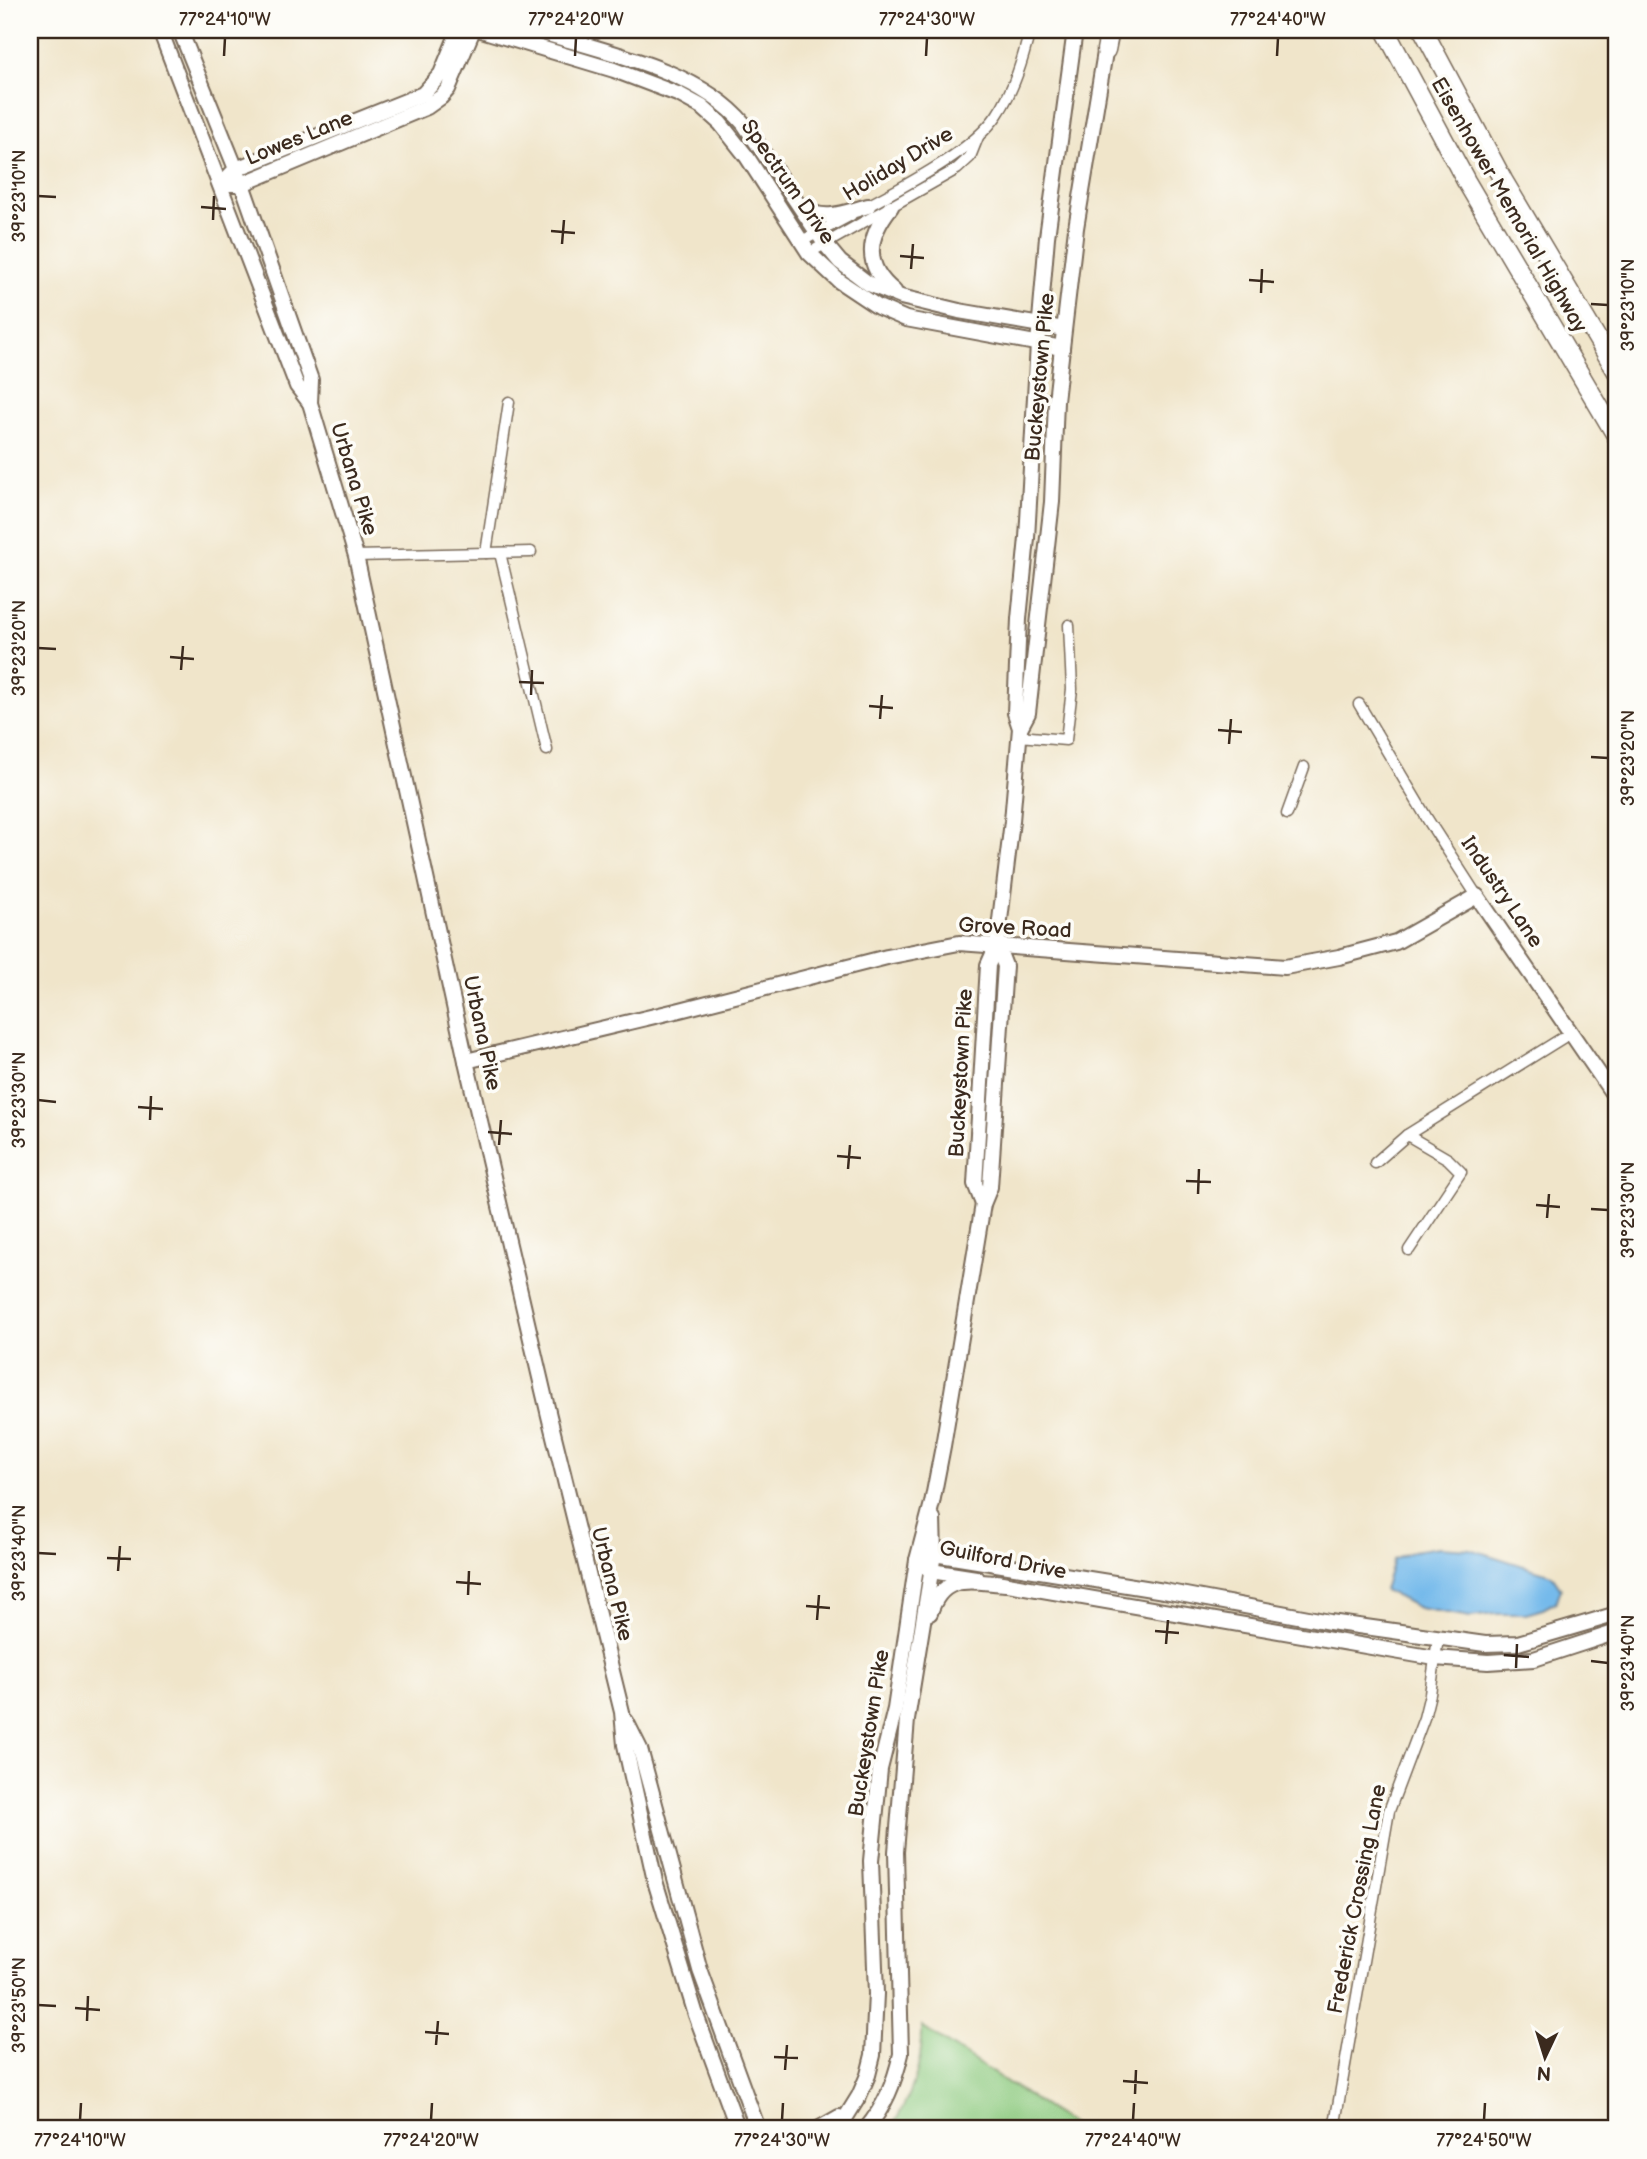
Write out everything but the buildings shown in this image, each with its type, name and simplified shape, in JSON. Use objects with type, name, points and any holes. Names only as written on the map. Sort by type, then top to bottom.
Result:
[{"type":"highway","points":[[1106,50],[1109,30]]},
{"type":"highway","name":"Eisenhower Memorial Highway","points":[[1385,30],[1466,181],[1617,437]]},
{"type":"highway","name":"Eisenhower Memorial Highway","points":[[1423,30],[1503,180],[1617,372]]},
{"type":"main road","name":"Urbana Pike","points":[[160,30],[297,386],[310,403]]},
{"type":"main road","name":"Urbana Pike","points":[[180,30],[242,184],[311,380],[310,403],[356,556],[466,1061],[550,1423],[622,1712],[625,1745],[655,1881],[696,2015],[738,2129]]},
{"type":"main road","name":"Lowes Lane","points":[[220,184],[236,169],[423,94],[441,74],[458,30]]},
{"type":"main road","name":"Lowes Lane","points":[[220,184],[242,184],[427,107],[448,89],[473,30]]},
{"type":"main road","name":"Spectrum Drive","points":[[481,30],[614,70],[680,95],[702,107],[720,123],[747,157],[805,248],[839,281],[878,307],[906,318],[1062,348]]},
{"type":"main road","name":"Spectrum Drive","points":[[534,30],[685,79],[714,95],[731,108],[744,124],[821,239],[840,262],[869,284],[901,297],[959,311],[1064,329]]},
{"type":"main road","name":"Buckeystown Pike","points":[[833,2129],[846,2118],[859,2096],[868,2075],[876,2030],[871,1861],[880,1769],[895,1709],[917,1560],[932,1503],[983,1204],[975,1184],[988,965],[997,946],[1019,732],[1015,713],[1019,619],[1027,538],[1038,344],[1047,237],[1075,30]]},
{"type":"main road","name":"Buckeystown Pike","points":[[1019,732],[1028,713],[1052,502],[1056,401],[1076,228],[1106,50]]},
{"type":"main road","points":[[798,203],[819,216],[838,215],[868,206]]},
{"type":"main road","points":[[891,207],[876,229],[871,258],[886,285],[901,297]]},
{"type":"main road","name":"Grove Road","points":[[466,1061],[887,957],[959,943],[1286,967],[1396,942],[1477,895]]},
{"type":"main road","name":"Industry Lane","points":[[1477,895],[1617,1100]]},
{"type":"main road","name":"Buckeystown Pike","points":[[866,2129],[881,2110],[894,2085],[901,2054],[896,1852],[907,1720],[934,1554],[932,1503]]},
{"type":"main road","name":"Guilford Drive","points":[[917,1560],[934,1554],[1164,1591],[1330,1622],[1503,1645],[1551,1635],[1617,1614]]},
{"type":"main road","name":"Guilford Drive","points":[[917,1560],[931,1570],[1435,1658],[1488,1662],[1534,1659],[1617,1632]]},
{"type":"main road","points":[[919,1648],[934,1601],[939,1592],[947,1586],[968,1582],[1006,1584]]},
{"type":"main road","name":"Urbana Pike","points":[[622,1712],[640,1749],[700,1970],[758,2129]]},
{"type":"main road","points":[[818,2129],[840,2116],[859,2096]]},
{"type":"main road","points":[[728,2100],[729,2129]]},
{"type":"main road","points":[[750,2110],[768,2129]]},
{"type":"street","name":"Holiday Drive","points":[[821,239],[979,136],[995,118],[1013,86],[1030,30]]},
{"type":"street","name":"Holiday Drive","points":[[805,248],[891,207],[957,169],[970,158],[979,136]]},
{"type":"street","points":[[486,553],[509,402]]},
{"type":"street","points":[[356,556],[531,552]]},
{"type":"street","points":[[500,553],[547,750]]},
{"type":"street","points":[[1019,732],[1066,740],[1072,689],[1069,625]]},
{"type":"street","name":"Industry Lane","points":[[1359,704],[1428,820],[1477,895]]},
{"type":"street","points":[[1287,814],[1304,767]]},
{"type":"street","points":[[1375,1163],[1407,1135],[1572,1032]]},
{"type":"street","points":[[1407,1135],[1448,1159],[1461,1172],[1409,1250]]},
{"type":"street","name":"Frederick Crossing Lane","points":[[1334,2129],[1389,1811],[1424,1718],[1438,1638]]},
{"type":"green space","points":[[922,2027],[1079,2129],[890,2129],[904,2106],[914,2081]]},
{"type":"water","points":[[1439,1547],[1470,1549],[1552,1575],[1561,1589],[1556,1602],[1526,1614],[1470,1617],[1419,1608],[1384,1590],[1393,1560],[1413,1551]]}]
